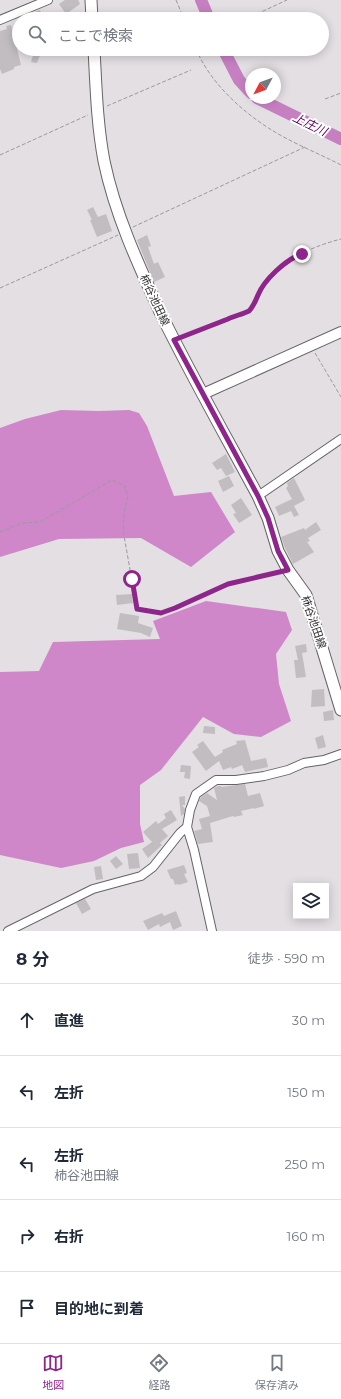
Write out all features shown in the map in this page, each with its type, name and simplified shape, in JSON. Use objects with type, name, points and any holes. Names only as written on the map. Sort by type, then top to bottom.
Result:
[{"type":"main road","points":[[91,0],[92,12]]},
{"type":"main road","name":"柿谷池田線","points":[[94,56],[97,110],[104,161],[124,232],[144,279],[174,340],[258,496],[268,518],[278,551],[288,570],[306,595],[341,710]]},
{"type":"street","points":[[19,12],[48,0]]},
{"type":"street","points":[[0,20],[12,15]]},
{"type":"street","points":[[203,394],[341,332]]},
{"type":"street","points":[[258,496],[341,439]]},
{"type":"street","points":[[212,931],[194,850],[187,827],[190,810],[196,794],[216,780],[236,780],[264,776],[288,770],[304,763],[324,760],[341,754]]},
{"type":"street","points":[[8,931],[93,889],[141,876],[153,867],[180,833],[187,827]]},
{"type":"path","points":[[176,0],[181,12]]},
{"type":"path","points":[[261,12],[287,0]]},
{"type":"path","points":[[199,56],[219,86],[241,107],[270,129],[341,165]]},
{"type":"path","points":[[0,155],[97,110],[191,70]]},
{"type":"path","points":[[324,99],[341,93]]},
{"type":"path","points":[[0,288],[124,232],[304,147]]},
{"type":"path","points":[[174,340],[249,311],[265,283],[287,262],[296,256],[341,238]]},
{"type":"path","points":[[311,345],[341,397]]},
{"type":"path","points":[[0,532],[22,522],[40,522],[112,480],[124,485],[128,496],[124,513],[123,530],[137,609],[161,613],[228,584],[288,570]]},
{"type":"shaded area","points":[[61,410],[129,410],[139,413],[147,426],[174,496],[211,492],[235,532],[191,567],[141,538],[59,539],[0,557],[0,428],[25,419]]},
{"type":"shaded area","points":[[206,601],[286,612],[292,630],[276,654],[279,684],[291,721],[261,737],[234,734],[203,717],[161,770],[140,785],[140,824],[144,842],[121,848],[94,861],[61,868],[0,855],[0,672],[39,671],[53,642],[160,639],[153,621]]},
{"type":"building","points":[[65,0],[78,0],[80,4],[69,12],[65,12],[59,4]]},
{"type":"building","points":[[11,25],[12,29],[12,56],[19,56],[21,65],[2,74],[0,69],[0,31],[7,29],[6,26]]},
{"type":"building","points":[[33,56],[40,56],[37,63],[31,62]]},
{"type":"building","points":[[93,207],[98,217],[106,214],[112,231],[97,237],[90,220],[92,220],[87,210]]},
{"type":"building","points":[[147,235],[151,246],[148,247],[154,264],[158,262],[165,277],[154,282],[137,240]]},
{"type":"building","points":[[226,454],[235,472],[226,476],[221,468],[217,470],[212,463]]},
{"type":"building","points":[[229,476],[234,486],[223,492],[218,481]]},
{"type":"building","points":[[294,478],[305,500],[294,506],[299,515],[294,517],[291,511],[279,516],[275,507],[292,499],[286,488],[288,486],[287,483]]},
{"type":"building","points":[[241,498],[252,515],[239,523],[233,514],[236,513],[231,505]]},
{"type":"building","points":[[316,522],[321,530],[308,538],[310,541],[307,542],[314,552],[293,564],[281,537],[304,528],[305,530]]},
{"type":"building","points":[[132,594],[133,603],[117,605],[116,595]]},
{"type":"building","points":[[120,613],[139,616],[138,623],[153,628],[150,637],[141,633],[117,629]]},
{"type":"building","points":[[306,644],[307,652],[302,653],[306,677],[296,678],[294,660],[298,660],[295,646]]},
{"type":"building","points":[[324,689],[325,706],[311,707],[312,690]]},
{"type":"building","points":[[333,710],[334,720],[324,721],[323,712]]},
{"type":"building","points":[[204,726],[215,727],[215,734],[203,733]]},
{"type":"building","points":[[323,735],[326,747],[318,749],[315,738]]},
{"type":"building","points":[[245,740],[251,761],[266,758],[268,767],[245,772],[242,765],[232,769],[231,767],[223,770],[219,761],[206,771],[192,752],[199,747],[197,745],[203,741],[215,757],[223,752],[222,750],[237,744],[236,741]]},
{"type":"building","points":[[181,765],[191,766],[190,779],[184,778],[185,772],[180,772]]},
{"type":"building","points":[[245,784],[248,796],[260,793],[264,806],[241,811],[243,815],[233,816],[210,823],[213,842],[198,844],[194,831],[202,829],[199,819],[210,816],[207,806],[199,801],[201,797],[207,793],[217,800],[214,788],[218,786],[221,787]]},
{"type":"building","points":[[185,796],[185,805],[182,805],[185,809],[184,814],[181,816],[179,797]]},
{"type":"building","points":[[171,810],[177,820],[162,829],[168,836],[160,843],[162,845],[148,858],[142,849],[152,842],[143,832],[156,821],[158,824],[166,818],[164,814]]},
{"type":"building","points":[[138,853],[140,868],[129,869],[127,854]]},
{"type":"building","points":[[116,856],[123,864],[116,869],[110,861]]},
{"type":"building","points":[[184,865],[187,873],[184,874],[188,882],[175,885],[167,870]]},
{"type":"building","points":[[101,866],[103,879],[96,880],[94,867]]},
{"type":"building","points":[[85,899],[91,909],[82,914],[76,903]]},
{"type":"building","points":[[176,911],[182,926],[173,930],[170,922],[160,927],[159,924],[148,930],[143,921],[162,913],[164,916]]},
{"type":"waterway","name":"上庄川","points":[[201,0],[206,12]]},
{"type":"waterway","name":"上庄川","points":[[227,56],[239,80],[245,86]]},
{"type":"waterway","name":"上庄川","points":[[269,104],[341,139]]},
{"type":"route","points":[[132,579],[137,609],[161,613],[228,584],[288,570],[278,551],[268,518],[258,496],[174,340],[249,311],[265,283],[273,274],[287,262],[302,254]]}]
